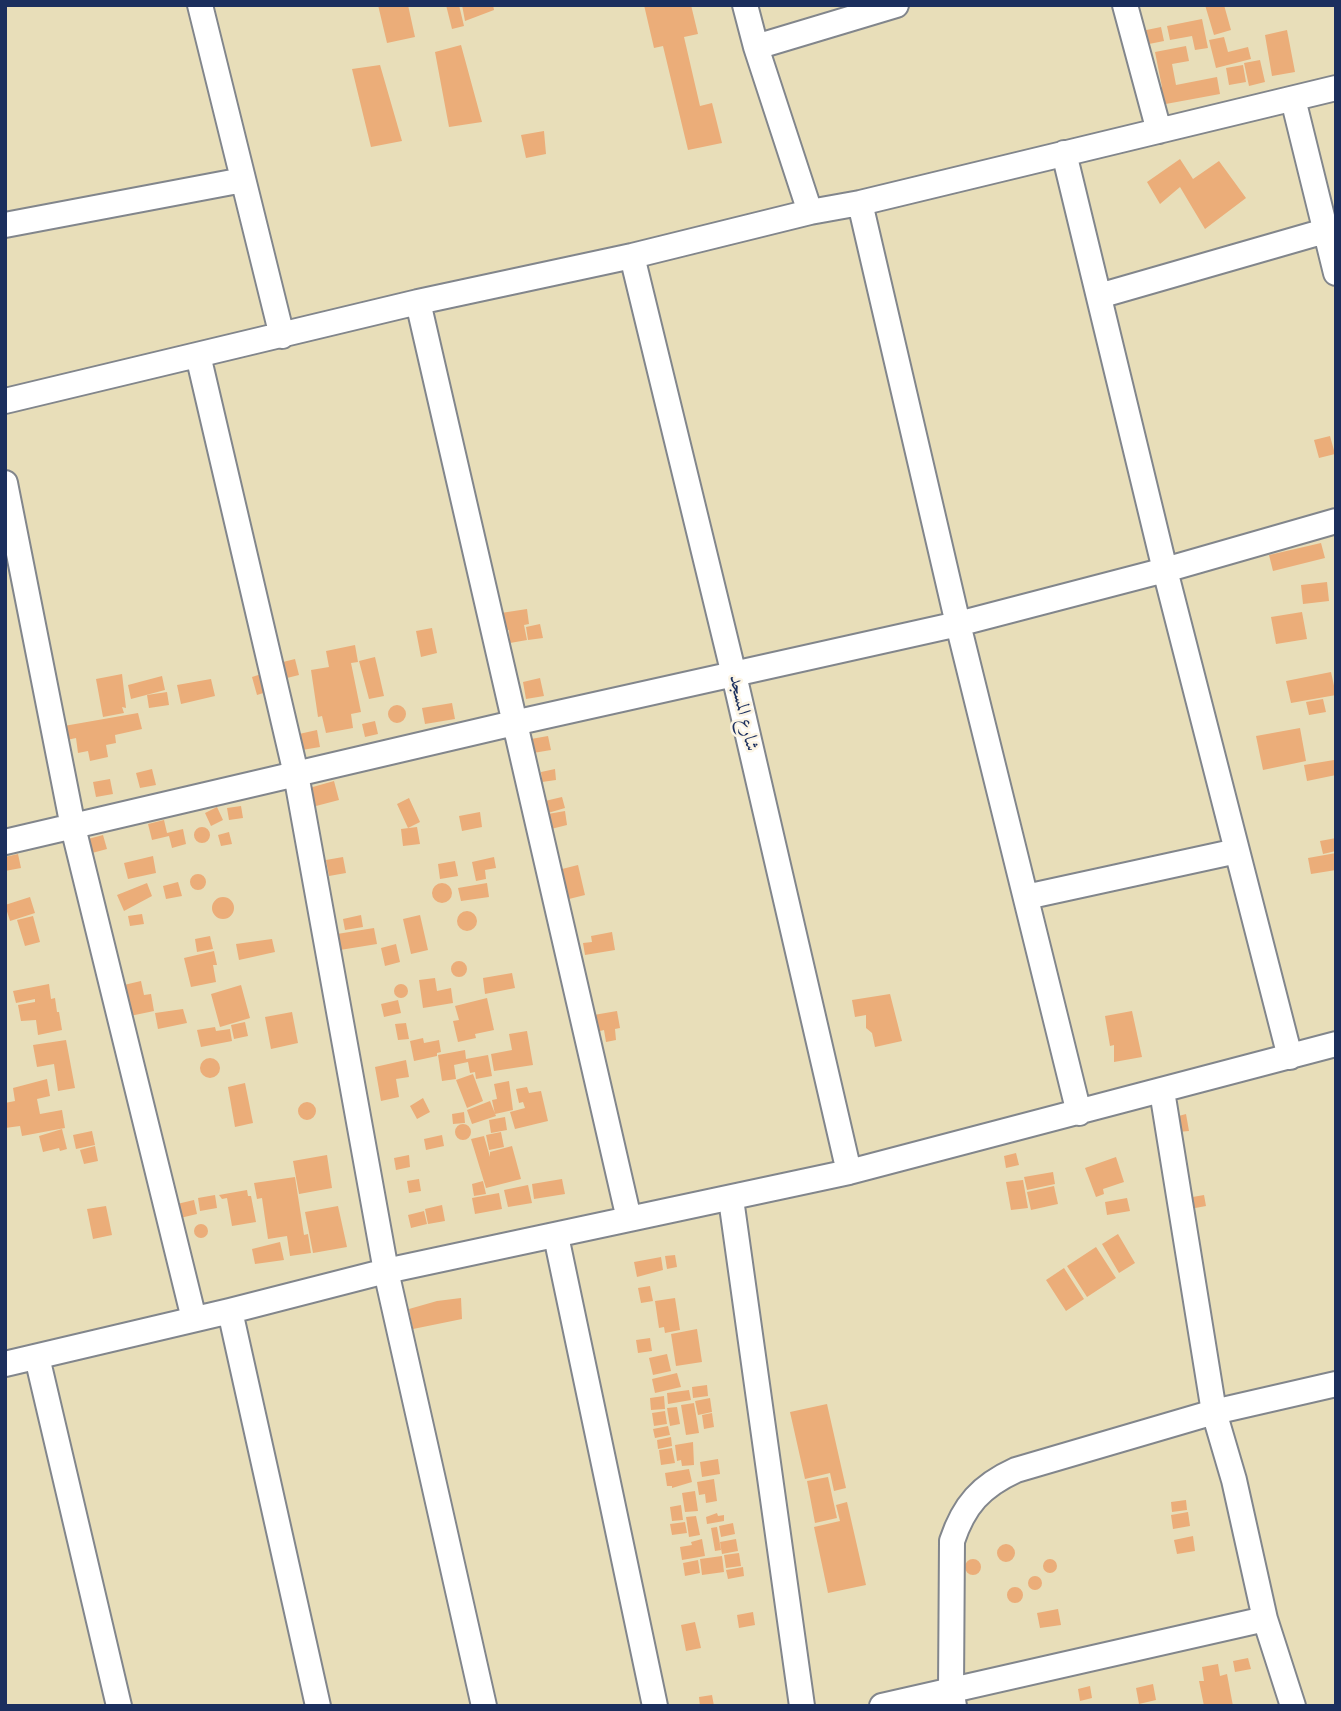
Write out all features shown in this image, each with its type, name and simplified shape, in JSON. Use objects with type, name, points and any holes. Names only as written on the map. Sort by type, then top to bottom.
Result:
[{"type":"street","points":[[200,5],[282,336]]},
{"type":"street","points":[[744,5],[810,212]]},
{"type":"street","points":[[756,47],[897,5]]},
{"type":"street","points":[[1125,5],[1159,131]]},
{"type":"street","points":[[5,401],[418,302],[632,256],[810,212],[860,203],[1336,88]]},
{"type":"street","points":[[1293,99],[1336,274]]},
{"type":"street","points":[[1065,153],[1165,570],[1290,1057]]},
{"type":"street","points":[[5,225],[243,180]]},
{"type":"street","points":[[860,203],[958,624],[1079,1113]]},
{"type":"street","points":[[1099,296],[1325,231]]},
{"type":"street","name":"شارع المسجد","points":[[632,256],[734,675],[849,1172]]},
{"type":"street","points":[[418,302],[629,1219]]},
{"type":"street","points":[[198,355],[296,774],[386,1271],[484,1706]]},
{"type":"street","points":[[5,483],[74,827],[194,1319]]},
{"type":"street","points":[[5,842],[514,723],[958,624],[1165,570],[1336,521]]},
{"type":"street","points":[[1026,897],[1237,851]]},
{"type":"street","points":[[5,1364],[386,1271],[849,1172],[1336,1044]]},
{"type":"street","points":[[1161,1091],[1214,1412],[1234,1480],[1265,1619],[1293,1706]]},
{"type":"street","points":[[731,1199],[802,1706]]},
{"type":"street","points":[[556,1236],[655,1706]]},
{"type":"street","points":[[230,1311],[318,1706]]},
{"type":"street","points":[[37,1357],[119,1706]]},
{"type":"street","points":[[952,1697],[952,1541],[960,1518],[978,1493],[994,1480],[1016,1470],[1214,1412],[1336,1384]]},
{"type":"street","points":[[882,1706],[952,1697],[1265,1619]]},
{"type":"building","points":[[378,5],[408,5],[415,37],[387,43]]},
{"type":"building","points":[[446,5],[459,5],[464,26],[452,29]]},
{"type":"building","points":[[462,5],[493,5],[494,10],[465,21]]},
{"type":"building","points":[[644,5],[691,5],[698,34],[684,37],[700,106],[712,103],[722,143],[688,150],[663,46],[654,48]]},
{"type":"building","points":[[1205,5],[1224,5],[1231,30],[1214,35]]},
{"type":"building","points":[[1202,19],[1208,48],[1195,50],[1192,36],[1170,40],[1167,26]]},
{"type":"building","points":[[1161,27],[1164,41],[1129,48],[1127,34]]},
{"type":"building","points":[[1287,30],[1295,72],[1272,76],[1265,35]]},
{"type":"building","points":[[1224,37],[1228,52],[1248,47],[1251,59],[1216,68],[1209,40]]},
{"type":"building","points":[[461,45],[482,122],[449,127],[435,52]]},
{"type":"building","points":[[1186,46],[1189,61],[1172,64],[1176,85],[1217,77],[1220,94],[1144,108],[1141,92],[1162,87],[1155,52]]},
{"type":"building","points":[[1260,60],[1265,82],[1249,86],[1244,63]]},
{"type":"building","points":[[380,65],[402,141],[371,147],[352,69]]},
{"type":"building","points":[[1243,65],[1246,82],[1229,85],[1226,68]]},
{"type":"building","points":[[544,131],[546,154],[526,158],[521,135]]},
{"type":"building","points":[[1180,159],[1193,179],[1219,161],[1246,198],[1205,229],[1180,187],[1160,204],[1147,182]]},
{"type":"building","points":[[1330,436],[1335,454],[1319,458],[1314,440]]},
{"type":"building","points":[[1321,543],[1325,558],[1273,571],[1269,555]]},
{"type":"building","points":[[1327,582],[1329,601],[1303,604],[1301,585]]},
{"type":"building","points":[[527,609],[529,624],[524,625],[527,640],[510,643],[509,630],[504,631],[501,613]]},
{"type":"building","points":[[1302,612],[1307,639],[1276,644],[1271,617]]},
{"type":"building","points":[[540,624],[543,638],[528,640],[526,627]]},
{"type":"building","points":[[432,628],[437,653],[421,657],[416,631]]},
{"type":"building","points":[[355,645],[358,662],[351,663],[361,712],[351,714],[353,728],[326,733],[322,716],[318,717],[311,670],[329,667],[326,651]]},
{"type":"building","points":[[375,657],[384,696],[369,699],[359,661]]},
{"type":"building","points":[[295,659],[299,675],[283,679],[279,663]]},
{"type":"building","points":[[277,669],[282,687],[257,695],[252,677]]},
{"type":"building","points":[[1331,672],[1336,695],[1291,703],[1286,681]]},
{"type":"building","points":[[122,674],[126,708],[122,707],[124,713],[103,717],[96,679]]},
{"type":"building","points":[[162,676],[165,690],[131,699],[128,685]]},
{"type":"building","points":[[540,678],[544,696],[526,699],[523,682]]},
{"type":"building","points":[[211,679],[215,696],[181,704],[177,685]]},
{"type":"building","points":[[167,692],[169,705],[149,708],[147,695]]},
{"type":"building","points":[[1323,699],[1326,712],[1309,715],[1306,702]]},
{"type":"building","points":[[452,703],[455,719],[425,724],[422,708]]},
{"type":"building","points":[[397,705],[403,708],[406,714],[403,720],[397,723],[391,720],[388,714],[391,708]]},
{"type":"building","points":[[138,713],[142,729],[115,735],[116,743],[106,745],[108,757],[90,761],[88,751],[78,753],[76,738],[67,740],[64,726]]},
{"type":"building","points":[[375,721],[378,734],[365,737],[362,724]]},
{"type":"building","points":[[1300,728],[1306,761],[1263,770],[1256,736]]},
{"type":"building","points":[[317,730],[320,747],[302,750],[299,734]]},
{"type":"building","points":[[548,736],[551,750],[533,753],[531,739]]},
{"type":"building","points":[[1334,760],[1336,775],[1307,781],[1304,765]]},
{"type":"building","points":[[152,769],[156,785],[140,788],[136,773]]},
{"type":"building","points":[[555,769],[556,780],[542,782],[541,772]]},
{"type":"building","points":[[110,779],[113,794],[96,797],[93,782]]},
{"type":"building","points":[[334,781],[339,800],[293,812],[288,794]]},
{"type":"building","points":[[562,797],[565,808],[548,813],[545,801]]},
{"type":"building","points":[[409,798],[420,822],[408,828],[397,804]]},
{"type":"building","points":[[241,806],[243,818],[229,820],[227,808]]},
{"type":"building","points":[[217,807],[223,820],[211,826],[205,813]]},
{"type":"building","points":[[565,811],[567,825],[551,829],[548,814]]},
{"type":"building","points":[[480,812],[482,827],[462,831],[459,816]]},
{"type":"building","points":[[164,820],[167,833],[183,829],[186,844],[172,848],[169,836],[152,840],[148,824]]},
{"type":"building","points":[[199,827],[205,827],[210,835],[208,841],[199,843],[194,838],[194,832]]},
{"type":"building","points":[[417,827],[420,844],[403,846],[401,829]]},
{"type":"building","points":[[229,832],[232,844],[221,846],[218,835]]},
{"type":"building","points":[[103,835],[107,849],[92,853],[88,839]]},
{"type":"building","points":[[1336,838],[1336,851],[1323,854],[1320,841]]},
{"type":"building","points":[[1336,853],[1336,870],[1311,874],[1308,858]]},
{"type":"building","points":[[18,854],[21,868],[5,871],[5,857]]},
{"type":"building","points":[[153,856],[156,873],[128,879],[124,863]]},
{"type":"building","points":[[343,857],[346,873],[329,876],[326,860]]},
{"type":"building","points":[[494,857],[496,868],[485,870],[486,879],[476,881],[472,862]]},
{"type":"building","points":[[455,861],[458,876],[440,879],[438,864]]},
{"type":"building","points":[[578,865],[585,895],[569,899],[562,869]]},
{"type":"building","points":[[198,874],[204,876],[204,888],[198,890],[192,888],[190,882],[192,876]]},
{"type":"building","points":[[178,882],[182,896],[166,899],[163,886]]},
{"type":"building","points":[[147,883],[152,896],[124,911],[117,895]]},
{"type":"building","points":[[438,883],[446,883],[452,893],[446,903],[438,903],[432,897],[432,889]]},
{"type":"building","points":[[487,883],[489,897],[461,901],[458,888]]},
{"type":"building","points":[[30,897],[35,913],[10,921],[5,905]]},
{"type":"building","points":[[223,897],[233,904],[234,908],[227,918],[223,919],[213,912],[212,908],[219,898]]},
{"type":"building","points":[[467,911],[474,914],[477,921],[474,928],[467,931],[460,928],[457,921],[460,914]]},
{"type":"building","points":[[142,914],[144,924],[130,926],[128,916]]},
{"type":"building","points":[[361,915],[363,927],[345,930],[343,919]]},
{"type":"building","points":[[420,915],[428,950],[411,954],[403,919]]},
{"type":"building","points":[[33,916],[40,942],[25,946],[17,920]]},
{"type":"building","points":[[374,928],[377,944],[340,950],[337,934]]},
{"type":"building","points":[[612,932],[615,950],[585,955],[583,943],[592,942],[591,936]]},
{"type":"building","points":[[210,936],[213,949],[197,952],[195,939]]},
{"type":"building","points":[[272,939],[275,952],[239,960],[236,944]]},
{"type":"building","points":[[396,944],[400,962],[385,966],[381,948]]},
{"type":"building","points":[[214,951],[216,982],[191,987],[184,958]]},
{"type":"building","points":[[456,961],[462,961],[467,969],[465,975],[456,977],[451,972],[451,966]]},
{"type":"building","points":[[512,973],[515,988],[485,994],[483,978]]},
{"type":"building","points":[[435,978],[437,991],[451,988],[453,1003],[423,1008],[419,980]]},
{"type":"building","points":[[141,981],[144,995],[151,994],[154,1011],[130,1016],[124,985]]},
{"type":"building","points":[[49,984],[51,999],[55,998],[62,1030],[38,1035],[36,1020],[21,1021],[18,1005],[35,1002],[35,999],[16,1003],[13,991]]},
{"type":"building","points":[[398,984],[404,984],[408,991],[404,998],[398,998],[394,994],[394,988]]},
{"type":"building","points":[[241,985],[250,1018],[220,1027],[211,994]]},
{"type":"building","points":[[890,994],[902,1041],[875,1047],[872,1033],[866,1028],[866,1015],[855,1017],[852,1000]]},
{"type":"building","points":[[487,998],[494,1030],[475,1034],[476,1038],[458,1042],[453,1021],[459,1020],[455,1006]]},
{"type":"building","points":[[398,1000],[401,1013],[384,1017],[381,1004]]},
{"type":"building","points":[[183,1009],[187,1023],[158,1029],[155,1013]]},
{"type":"building","points":[[617,1011],[620,1028],[615,1029],[616,1040],[606,1042],[604,1030],[600,1031],[601,1039],[593,1040],[588,1016]]},
{"type":"building","points":[[1132,1011],[1142,1057],[1114,1062],[1114,1045],[1110,1046],[1105,1016]]},
{"type":"building","points":[[292,1012],[298,1043],[271,1049],[265,1017]]},
{"type":"building","points":[[245,1022],[248,1036],[234,1039],[231,1025]]},
{"type":"building","points":[[406,1023],[409,1039],[398,1040],[395,1024]]},
{"type":"building","points":[[215,1027],[216,1031],[230,1029],[232,1041],[201,1047],[197,1030]]},
{"type":"building","points":[[527,1031],[533,1065],[494,1071],[491,1054],[512,1050],[509,1034]]},
{"type":"building","points":[[423,1038],[424,1043],[439,1040],[441,1052],[437,1053],[437,1056],[414,1061],[410,1041]]},
{"type":"building","points":[[66,1040],[75,1088],[58,1091],[54,1064],[37,1067],[33,1045]]},
{"type":"building","points":[[465,1050],[466,1059],[488,1055],[492,1076],[476,1079],[475,1072],[470,1073],[468,1062],[454,1065],[456,1079],[442,1081],[438,1055]]},
{"type":"building","points":[[210,1058],[217,1061],[220,1068],[217,1075],[210,1078],[203,1075],[200,1068],[203,1061]]},
{"type":"building","points":[[406,1060],[409,1077],[396,1079],[399,1097],[381,1101],[375,1067]]},
{"type":"building","points":[[473,1074],[483,1101],[467,1108],[456,1080]]},
{"type":"building","points":[[47,1079],[50,1096],[37,1099],[40,1114],[62,1110],[65,1128],[22,1136],[20,1126],[5,1128],[5,1103],[15,1101],[13,1088]]},
{"type":"building","points":[[509,1081],[513,1110],[495,1114],[492,1100],[497,1099],[494,1084]]},
{"type":"building","points":[[245,1083],[253,1123],[235,1127],[228,1087]]},
{"type":"building","points":[[527,1087],[529,1093],[541,1091],[548,1121],[515,1129],[510,1112],[525,1108],[523,1102],[519,1103],[516,1089]]},
{"type":"building","points":[[423,1098],[430,1112],[417,1119],[410,1106]]},
{"type":"building","points":[[490,1101],[496,1116],[472,1124],[467,1110]]},
{"type":"building","points":[[307,1102],[313,1105],[316,1111],[313,1117],[307,1120],[301,1117],[298,1111],[301,1105]]},
{"type":"building","points":[[464,1112],[465,1123],[453,1124],[452,1114]]},
{"type":"building","points":[[1186,1114],[1189,1131],[1178,1132],[1175,1117]]},
{"type":"building","points":[[505,1117],[507,1130],[491,1133],[489,1120]]},
{"type":"building","points":[[463,1124],[469,1126],[469,1138],[463,1140],[457,1138],[455,1132],[457,1126]]},
{"type":"building","points":[[62,1129],[67,1149],[43,1152],[39,1136]]},
{"type":"building","points":[[92,1131],[95,1145],[76,1149],[73,1135]]},
{"type":"building","points":[[501,1132],[504,1147],[489,1150],[486,1135]]},
{"type":"building","points":[[442,1135],[444,1146],[426,1150],[424,1139]]},
{"type":"building","points":[[484,1136],[490,1157],[490,1152],[512,1146],[521,1179],[486,1188],[471,1139]]},
{"type":"building","points":[[95,1146],[98,1161],[84,1164],[80,1150]]},
{"type":"building","points":[[1016,1153],[1019,1165],[1006,1168],[1004,1156]]},
{"type":"building","points":[[327,1155],[332,1188],[299,1194],[293,1161]]},
{"type":"building","points":[[409,1155],[410,1167],[396,1170],[394,1158]]},
{"type":"building","points":[[1116,1157],[1124,1182],[1103,1189],[1104,1194],[1096,1197],[1085,1168]]},
{"type":"building","points":[[1053,1172],[1055,1184],[1027,1190],[1024,1177]]},
{"type":"building","points":[[295,1177],[304,1235],[308,1234],[311,1253],[290,1256],[287,1236],[268,1239],[262,1198],[257,1199],[254,1183]]},
{"type":"building","points":[[419,1179],[421,1191],[409,1193],[407,1181]]},
{"type":"building","points":[[562,1179],[565,1194],[534,1199],[532,1184]]},
{"type":"building","points":[[1023,1180],[1028,1208],[1011,1210],[1006,1182]]},
{"type":"building","points":[[483,1181],[486,1194],[474,1196],[472,1184]]},
{"type":"building","points":[[528,1185],[532,1203],[508,1207],[504,1190]]},
{"type":"building","points":[[1054,1186],[1058,1204],[1031,1210],[1027,1192]]},
{"type":"building","points":[[247,1190],[248,1196],[251,1196],[256,1222],[232,1226],[227,1198],[222,1199],[219,1195]]},
{"type":"building","points":[[499,1193],[502,1209],[475,1214],[472,1198]]},
{"type":"building","points":[[215,1195],[217,1208],[200,1211],[198,1198]]},
{"type":"building","points":[[1204,1195],[1206,1206],[1190,1209],[1187,1198]]},
{"type":"building","points":[[1127,1198],[1130,1211],[1107,1215],[1105,1202]]},
{"type":"building","points":[[194,1200],[197,1214],[180,1218],[177,1204]]},
{"type":"building","points":[[442,1205],[445,1221],[428,1224],[425,1209]]},
{"type":"building","points":[[106,1206],[112,1235],[93,1239],[87,1209]]},
{"type":"building","points":[[338,1206],[347,1247],[313,1253],[305,1212]]},
{"type":"building","points":[[424,1211],[427,1224],[411,1228],[408,1215]]},
{"type":"building","points":[[201,1224],[206,1226],[206,1236],[201,1238],[196,1236],[194,1231],[196,1226]]},
{"type":"building","points":[[1118,1234],[1135,1263],[1119,1273],[1102,1244]]},
{"type":"building","points":[[280,1242],[284,1260],[255,1264],[252,1249]]},
{"type":"building","points":[[1096,1247],[1116,1278],[1087,1297],[1067,1266]]},
{"type":"building","points":[[675,1255],[677,1267],[667,1269],[665,1256]]},
{"type":"building","points":[[661,1257],[663,1270],[637,1277],[634,1262]]},
{"type":"building","points":[[1064,1268],[1084,1299],[1066,1311],[1046,1280]]},
{"type":"building","points":[[650,1286],[653,1301],[641,1303],[638,1288]]},
{"type":"building","points":[[461,1298],[462,1319],[413,1329],[409,1309]]},
{"type":"building","points":[[675,1298],[680,1330],[665,1333],[664,1327],[659,1328],[655,1301]]},
{"type":"building","points":[[697,1329],[702,1362],[676,1366],[671,1334]]},
{"type":"building","points":[[650,1338],[652,1351],[638,1353],[636,1340]]},
{"type":"building","points":[[667,1354],[671,1371],[653,1375],[649,1358]]},
{"type":"building","points":[[677,1373],[681,1387],[655,1393],[652,1379]]},
{"type":"building","points":[[707,1385],[708,1396],[693,1398],[692,1387]]},
{"type":"building","points":[[689,1390],[691,1400],[668,1404],[667,1393]]},
{"type":"building","points":[[664,1396],[665,1409],[651,1410],[650,1398]]},
{"type":"building","points":[[710,1398],[712,1412],[698,1415],[695,1401]]},
{"type":"building","points":[[694,1403],[699,1433],[686,1435],[681,1405]]},
{"type":"building","points":[[827,1404],[846,1488],[834,1491],[830,1473],[805,1479],[790,1412]]},
{"type":"building","points":[[677,1407],[680,1424],[670,1426],[667,1408]]},
{"type":"building","points":[[665,1411],[667,1424],[654,1426],[652,1413]]},
{"type":"building","points":[[712,1413],[714,1427],[704,1429],[702,1415]]},
{"type":"building","points":[[668,1426],[670,1435],[655,1438],[653,1429]]},
{"type":"building","points":[[671,1437],[672,1446],[658,1449],[657,1440]]},
{"type":"building","points":[[693,1442],[694,1465],[682,1466],[681,1460],[677,1461],[675,1445]]},
{"type":"building","points":[[672,1448],[675,1463],[661,1465],[659,1450]]},
{"type":"building","points":[[718,1459],[720,1474],[702,1477],[700,1462]]},
{"type":"building","points":[[689,1469],[692,1482],[672,1488],[667,1486],[665,1473]]},
{"type":"building","points":[[828,1477],[837,1518],[815,1523],[807,1481]]},
{"type":"building","points":[[714,1479],[717,1501],[706,1503],[705,1494],[699,1495],[697,1482]]},
{"type":"building","points":[[695,1491],[698,1511],[685,1512],[682,1493]]},
{"type":"building","points":[[1186,1500],[1187,1510],[1172,1512],[1171,1502]]},
{"type":"building","points":[[847,1502],[866,1585],[828,1593],[814,1527],[840,1521],[836,1505]]},
{"type":"building","points":[[681,1505],[683,1520],[672,1521],[670,1507]]},
{"type":"building","points":[[1188,1512],[1190,1526],[1173,1529],[1171,1515]]},
{"type":"building","points":[[717,1513],[718,1516],[724,1515],[724,1521],[707,1524],[706,1517]]},
{"type":"building","points":[[696,1516],[700,1535],[689,1537],[686,1517]]},
{"type":"building","points":[[685,1522],[687,1533],[672,1535],[670,1524]]},
{"type":"building","points":[[733,1523],[735,1534],[721,1537],[719,1526]]},
{"type":"building","points":[[717,1527],[721,1550],[715,1551],[711,1528]]},
{"type":"building","points":[[1193,1536],[1195,1551],[1177,1554],[1174,1540]]},
{"type":"building","points":[[702,1539],[705,1556],[682,1560],[680,1547],[692,1545],[691,1542]]},
{"type":"building","points":[[736,1539],[738,1551],[722,1554],[720,1542]]},
{"type":"building","points":[[1006,1544],[1014,1549],[1015,1553],[1010,1561],[1006,1562],[998,1557],[997,1553],[1002,1545]]},
{"type":"building","points":[[739,1553],[741,1566],[726,1568],[724,1555]]},
{"type":"building","points":[[722,1556],[724,1572],[702,1575],[700,1559]]},
{"type":"building","points":[[970,1559],[976,1559],[981,1567],[979,1573],[970,1575],[965,1570],[965,1564]]},
{"type":"building","points":[[1050,1559],[1055,1561],[1055,1571],[1050,1573],[1045,1571],[1043,1566],[1045,1561]]},
{"type":"building","points":[[698,1560],[700,1573],[685,1576],[683,1563]]},
{"type":"building","points":[[743,1567],[744,1576],[728,1579],[726,1570]]},
{"type":"building","points":[[1035,1576],[1040,1578],[1040,1588],[1035,1590],[1030,1588],[1028,1583],[1030,1578]]},
{"type":"building","points":[[1015,1587],[1023,1595],[1015,1603],[1007,1595]]},
{"type":"building","points":[[1058,1609],[1061,1625],[1040,1628],[1037,1613]]},
{"type":"building","points":[[753,1612],[755,1625],[739,1628],[737,1615]]},
{"type":"building","points":[[695,1622],[701,1648],[686,1651],[681,1625]]},
{"type":"building","points":[[1248,1658],[1251,1669],[1235,1672],[1233,1661]]},
{"type":"building","points":[[1218,1664],[1220,1676],[1227,1674],[1233,1706],[1204,1706],[1199,1681],[1204,1681],[1202,1667]]},
{"type":"building","points":[[1153,1684],[1156,1700],[1139,1704],[1136,1688]]},
{"type":"building","points":[[1090,1686],[1092,1698],[1080,1701],[1078,1689]]},
{"type":"building","points":[[712,1695],[714,1706],[700,1706],[699,1697]]}]
